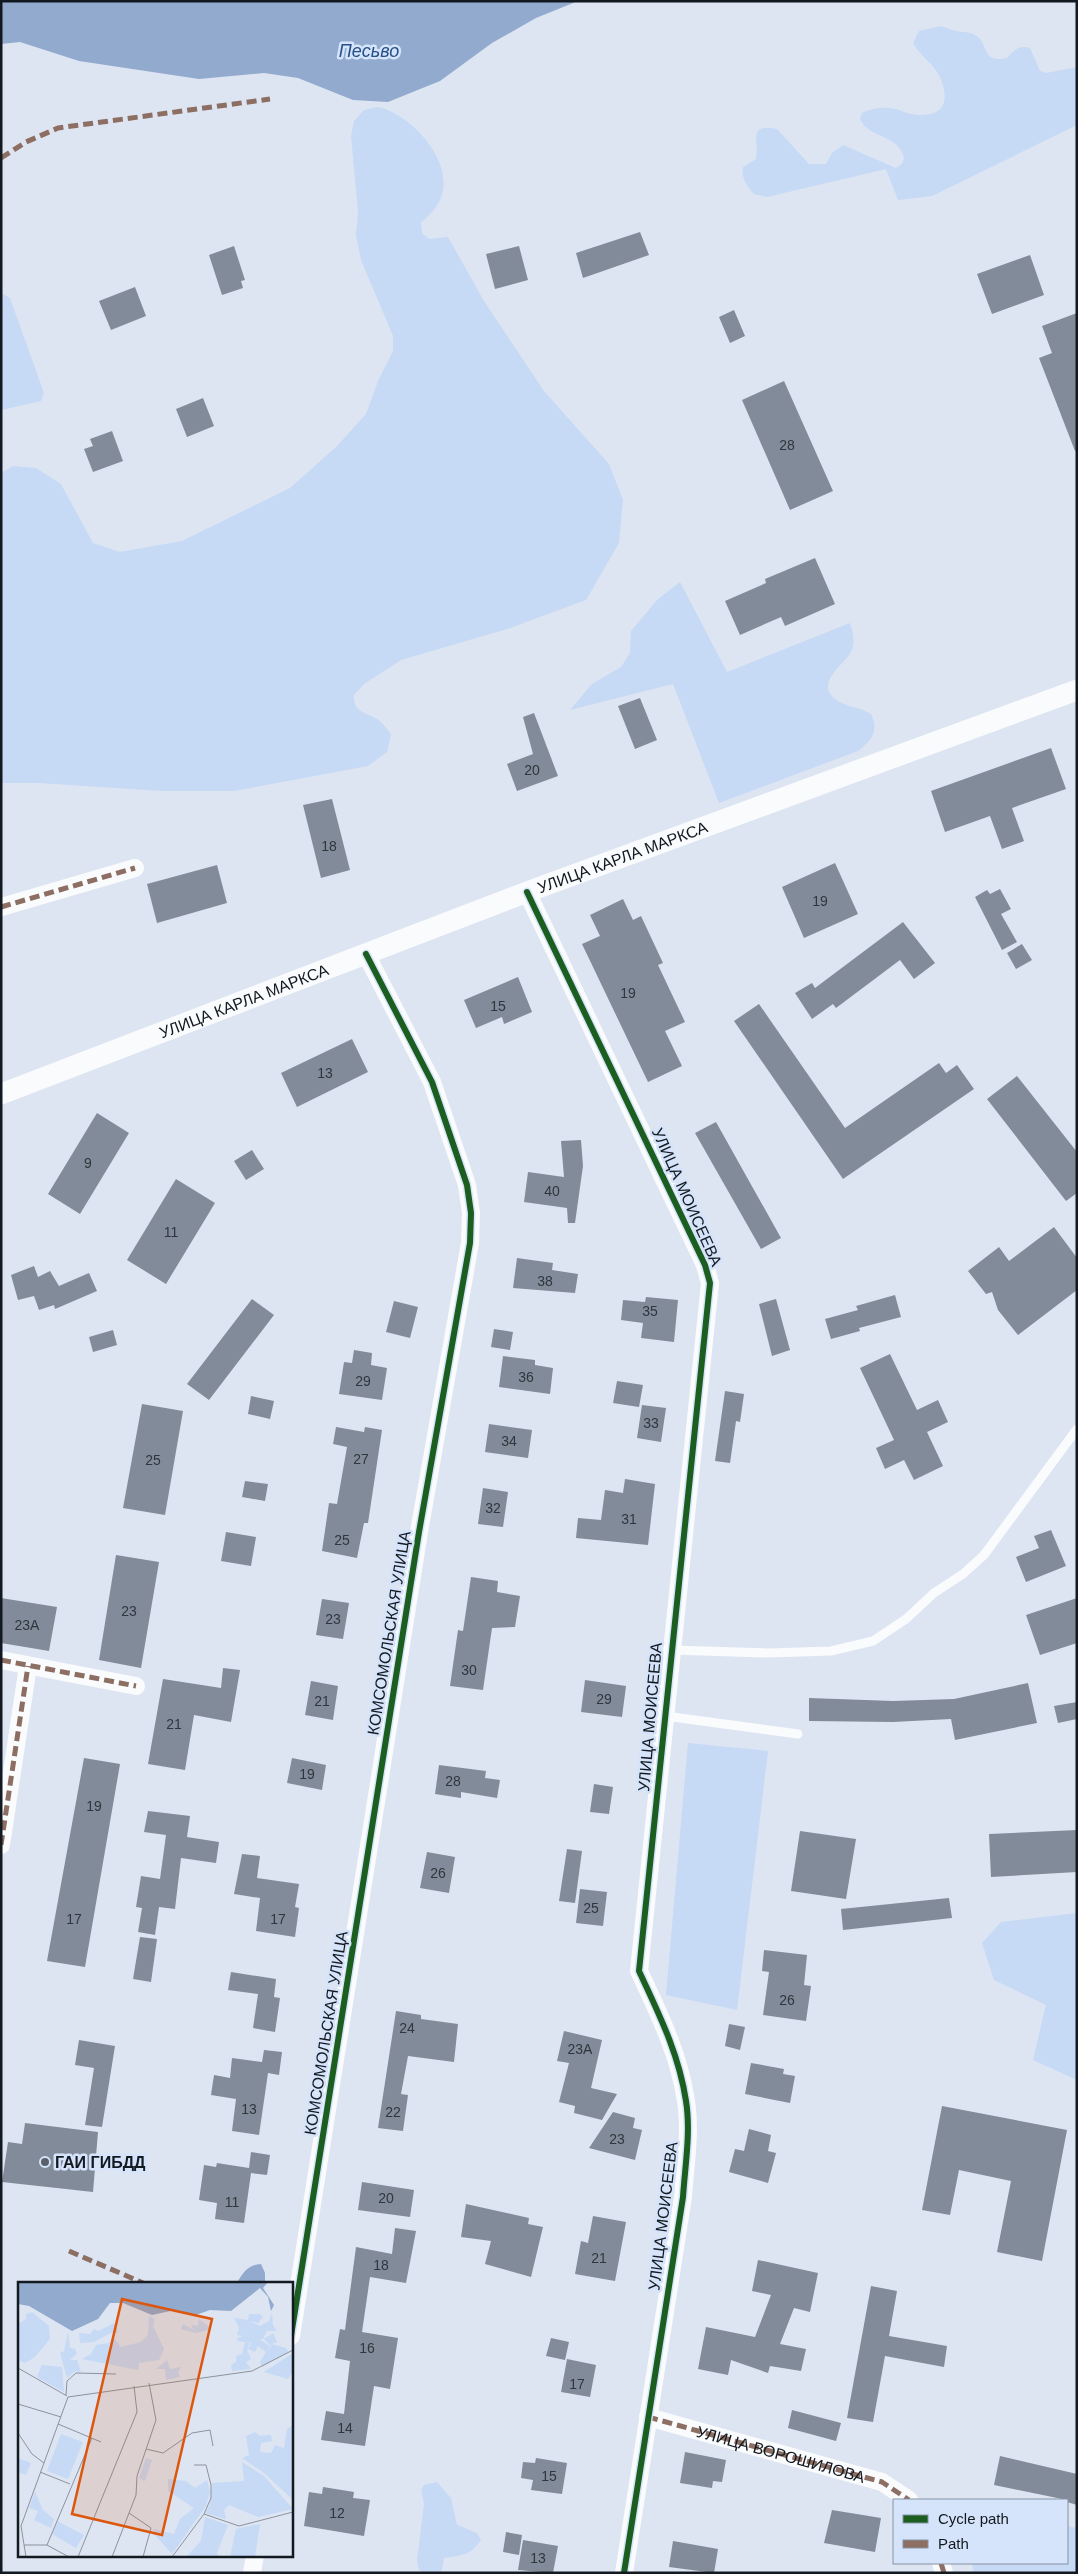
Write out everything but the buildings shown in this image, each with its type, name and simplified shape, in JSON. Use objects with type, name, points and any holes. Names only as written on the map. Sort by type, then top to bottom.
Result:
[{"type":"street","name":"УЛИЦА КАРЛА МАРКСА","points":[[1,1094],[527,892],[1077,690]]},
{"type":"street","points":[[1,907],[135,868]]},
{"type":"street","name":"УЛИЦА МОИСЕЕВА","points":[[527,892],[705,1265],[710,1283],[710,1300],[670,1650],[639,1971],[672,2044],[686,2102],[687,2137],[682,2197],[624,2573]]},
{"type":"street","name":"КОМСОМОЛЬСКАЯ УЛИЦА","points":[[292,2330],[418,1532],[470,1243],[471,1213],[467,1185],[432,1082],[366,954]]},
{"type":"street","points":[[1,1660],[136,1686]]},
{"type":"street","points":[[1,1845],[28,1666]]},
{"type":"street","name":"УЛИЦА ВОРОШИЛОВА","points":[[648,2417],[882,2482],[908,2499]]},
{"type":"street","points":[[252,2573],[255,2556]]},
{"type":"lane","points":[[670,1650],[768,1653],[831,1650],[873,1641],[906,1619],[934,1593],[963,1574],[984,1556],[1077,1429]]},
{"type":"lane","points":[[665,1716],[798,1734]]},
{"type":"shaded area","points":[[941,26],[954,31],[975,35],[983,43],[986,52],[993,58],[1007,58],[1017,49],[1026,47],[1030,48],[1040,71],[1046,73],[1077,67],[1077,125],[932,196],[898,200],[886,169],[767,197],[754,194],[744,178],[743,167],[756,159],[756,135],[761,129],[777,129],[809,164],[826,164],[832,153],[843,145],[896,168],[902,164],[904,158],[896,144],[870,130],[860,119],[862,113],[878,108],[891,108],[921,115],[937,112],[941,108],[945,95],[940,77],[913,43],[919,31]]},
{"type":"shaded area","points":[[378,107],[390,111],[414,127],[425,138],[440,164],[443,177],[442,195],[435,208],[421,222],[422,233],[429,239],[448,237],[484,301],[544,391],[609,464],[623,500],[619,543],[586,600],[507,629],[401,660],[364,684],[354,695],[355,705],[361,711],[379,720],[391,734],[387,752],[368,766],[234,791],[161,791],[39,783],[1,783],[1,473],[13,466],[36,468],[61,484],[93,543],[120,552],[182,541],[290,488],[336,447],[366,414],[378,381],[393,351],[393,336],[361,260],[356,235],[358,211],[351,136],[354,121],[364,110]]},
{"type":"shaded area","points":[[1,293],[10,298],[44,393],[41,401],[1,410]]},
{"type":"shaded area","points":[[680,582],[727,672],[850,623],[853,636],[852,650],[833,673],[828,686],[829,693],[839,702],[871,714],[874,730],[867,743],[858,751],[719,803],[673,684],[570,710],[592,684],[621,667],[630,653],[631,631],[658,599]]},
{"type":"shaded area","points":[[688,1743],[768,1751],[737,2010],[666,1995]]},
{"type":"shaded area","points":[[1077,1913],[1077,2080],[1033,2060],[1046,2005],[994,1980],[982,1943],[1001,1922]]},
{"type":"shaded area","points":[[437,2482],[451,2498],[457,2525],[477,2533],[481,2540],[469,2552],[444,2558],[442,2570],[439,2573],[425,2573],[419,2570],[417,2561],[424,2504],[421,2490],[424,2485]]},
{"type":"shaded area","points":[[1068,2526],[1077,2528],[1077,2573],[974,2573],[972,2564],[1068,2564]]},
{"type":"water","name":"Песьво","points":[[1,1],[578,1],[536,18],[492,43],[440,81],[388,102],[353,100],[298,78],[264,73],[199,79],[79,61],[20,42],[1,44]]},
{"type":"water","points":[[261,2264],[265,2273],[265,2282],[238,2282],[246,2270]]},
{"type":"marked path","points":[[1,158],[26,142],[58,128],[270,99]]},
{"type":"marked path","points":[[1,907],[135,868]]},
{"type":"marked path","points":[[1,1660],[136,1686]]},
{"type":"marked path","points":[[1,1845],[28,1666]]},
{"type":"marked path","points":[[69,2251],[141,2282]]},
{"type":"marked path","points":[[648,2417],[882,2482],[908,2499]]},
{"type":"marked path","points":[[941,2564],[944,2573]]},
{"type":"cycle path","points":[[527,892],[705,1265],[710,1283],[639,1971],[667,2034],[679,2067],[686,2101],[687,2149],[683,2197],[624,2573]]},
{"type":"cycle path","points":[[292,2330],[419,1532],[470,1243],[471,1213],[467,1185],[432,1082],[366,954]]},
{"type":"place","name":"ГАИ ГИБДД","points":[[45,2162]]}]
